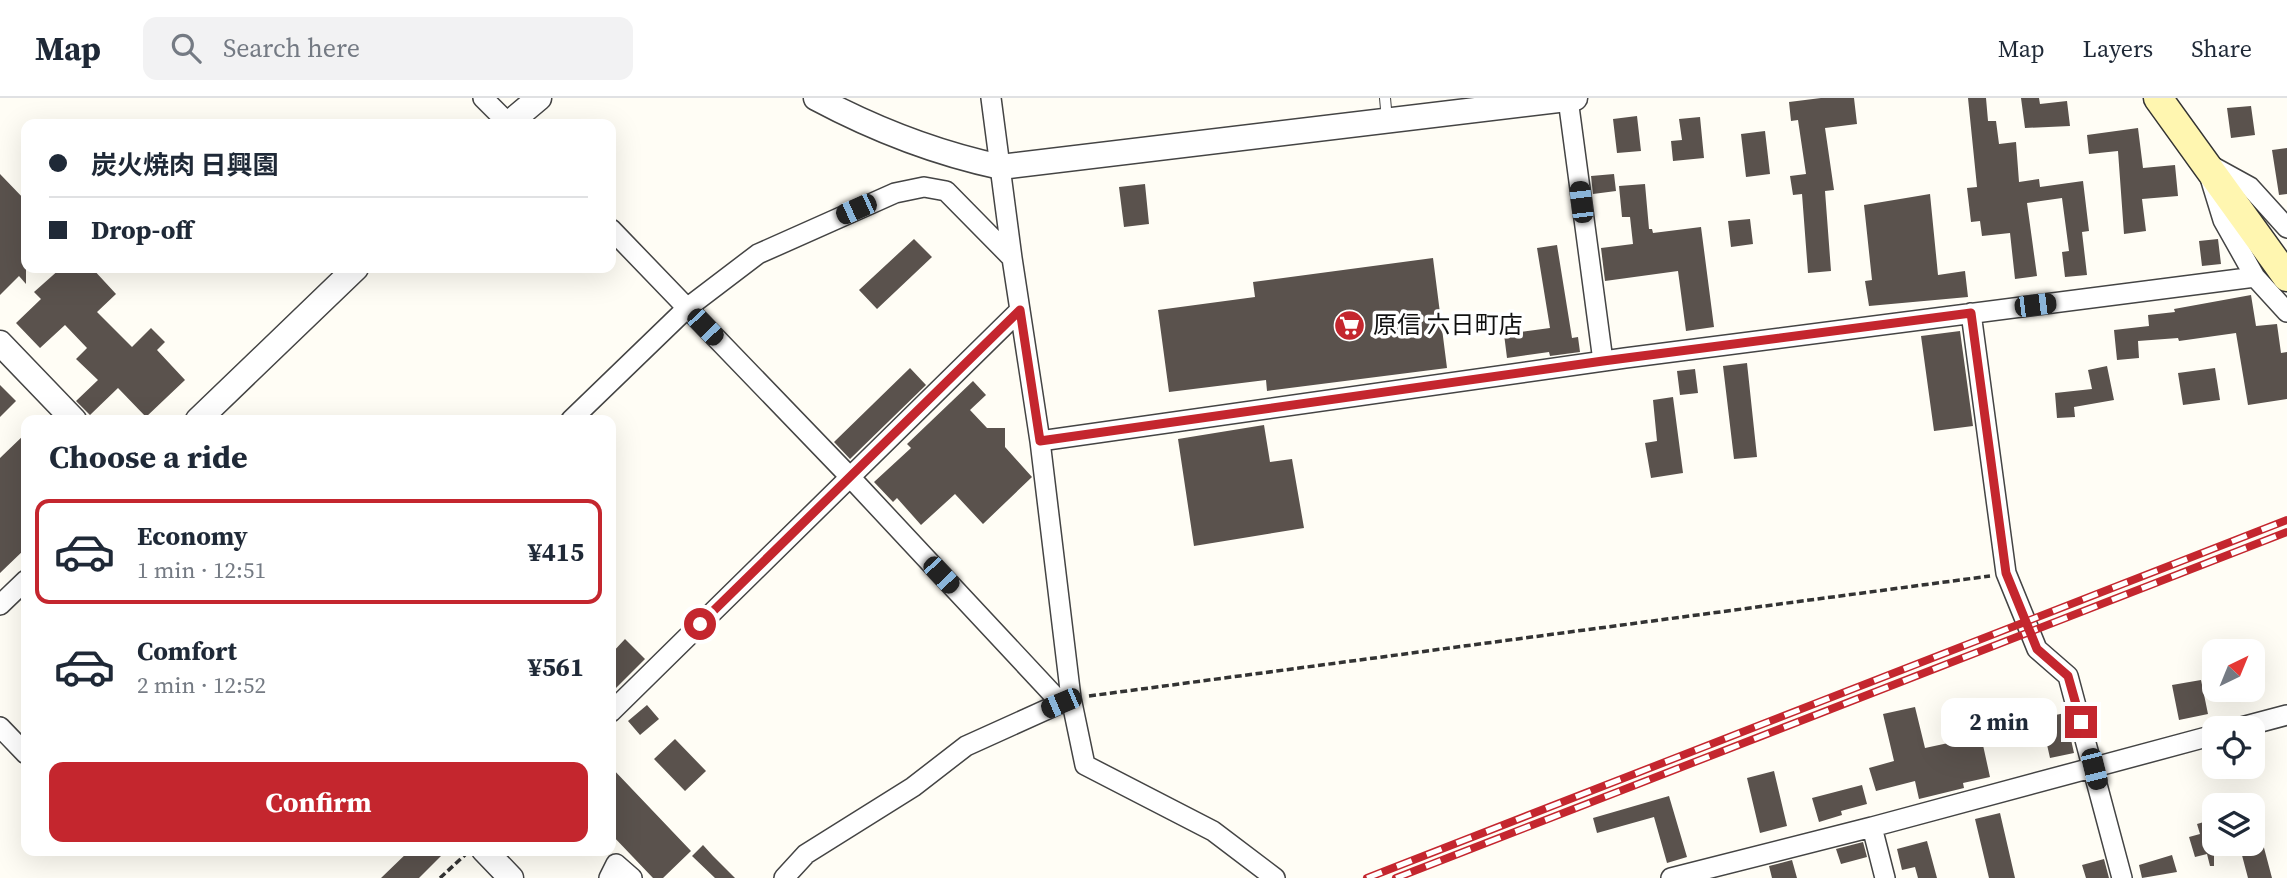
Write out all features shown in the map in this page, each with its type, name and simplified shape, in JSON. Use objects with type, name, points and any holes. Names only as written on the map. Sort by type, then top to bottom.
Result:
[{"type":"main road","points":[[2158,98],[2287,277]]},
{"type":"street","points":[[483,98],[503,119]]},
{"type":"street","points":[[514,119],[539,98]]},
{"type":"street","points":[[816,98],[886,132],[946,155],[1001,167],[1386,109],[1572,99],[1603,361]]},
{"type":"street","points":[[991,98],[1040,441],[1066,701],[1084,765],[1213,831],[1275,878]]},
{"type":"street","points":[[2206,163],[2250,187],[2287,228]]},
{"type":"street","points":[[2206,163],[2223,220],[2255,276],[2287,312]]},
{"type":"street","points":[[576,415],[687,308],[758,254],[895,193],[924,187],[946,191],[1012,258]]},
{"type":"street","points":[[616,234],[1066,701]]},
{"type":"street","points":[[203,415],[351,273]]},
{"type":"street","points":[[1040,441],[1603,361],[2255,276]]},
{"type":"street","points":[[616,707],[1020,310]]},
{"type":"street","points":[[1971,313],[2006,573],[2037,649],[2068,676],[2122,878]]},
{"type":"street","points":[[0,343],[70,415]]},
{"type":"street","points":[[0,605],[21,585]]},
{"type":"street","points":[[784,878],[806,853],[913,787],[966,746],[1066,701]]},
{"type":"street","points":[[2265,721],[2287,715]]},
{"type":"street","points":[[0,727],[21,749]]},
{"type":"street","points":[[1671,878],[2094,769],[2202,738]]},
{"type":"street","points":[[1872,827],[1885,878]]},
{"type":"street","points":[[490,856],[511,878]]},
{"type":"street","points":[[609,878],[616,864],[632,878]]},
{"type":"path","points":[[1066,701],[2006,573]]},
{"type":"path","points":[[440,878],[464,856]]},
{"type":"building","points":[[1854,98],[1857,124],[1825,128],[1834,190],[1825,191],[1831,271],[1808,273],[1802,194],[1793,195],[1790,176],[1806,174],[1798,120],[1791,121],[1789,102]]},
{"type":"building","points":[[1968,98],[1986,98],[1988,121],[1996,121],[1999,144],[2016,142],[2019,182],[2039,179],[2040,187],[2083,181],[2089,231],[2082,232],[2087,275],[2065,277],[2062,252],[2069,251],[2062,198],[2027,203],[2037,276],[2015,279],[2010,233],[1982,236],[1980,221],[1971,222],[1967,188],[1977,187]]},
{"type":"building","points":[[2021,98],[2039,98],[2040,104],[2067,101],[2070,126],[2025,128]]},
{"type":"building","points":[[2251,106],[2255,135],[2231,138],[2227,108]]},
{"type":"building","points":[[1637,116],[1641,151],[1617,153],[1613,119]]},
{"type":"building","points":[[1700,117],[1704,158],[1673,161],[1671,141],[1682,140],[1679,119]]},
{"type":"building","points":[[2138,128],[2143,168],[2175,165],[2178,196],[2142,199],[2146,231],[2124,234],[2118,151],[2089,154],[2087,135]]},
{"type":"building","points":[[1765,131],[1770,174],[1746,177],[1741,134]]},
{"type":"building","points":[[2287,148],[2287,194],[2279,195],[2272,150]]},
{"type":"building","points":[[0,174],[21,196],[21,273],[26,273],[26,284],[19,276],[0,295]]},
{"type":"building","points":[[1614,174],[1616,191],[1593,194],[1591,176]]},
{"type":"building","points":[[1145,184],[1149,224],[1124,227],[1119,187]]},
{"type":"building","points":[[1645,184],[1649,229],[1652,229],[1653,233],[1701,227],[1714,327],[1686,331],[1678,271],[1605,281],[1601,248],[1633,244],[1630,217],[1622,217],[1619,186]]},
{"type":"building","points":[[1930,194],[1938,275],[1965,271],[1968,297],[1869,306],[1865,281],[1872,280],[1864,205]]},
{"type":"building","points":[[1750,219],[1753,244],[1731,247],[1728,221]]},
{"type":"building","points":[[914,239],[932,257],[877,309],[859,290]]},
{"type":"building","points":[[2218,239],[2221,264],[2202,266],[2199,241]]},
{"type":"building","points":[[1557,245],[1572,338],[1578,337],[1580,352],[1550,356],[1549,352],[1507,358],[1504,334],[1550,328],[1537,248]]},
{"type":"building","name":"原信 六日町店","points":[[1433,258],[1447,368],[1267,391],[1266,380],[1169,392],[1158,310],[1255,297],[1253,282]]},
{"type":"building","points":[[55,273],[97,273],[116,294],[97,312],[132,347],[151,328],[165,342],[157,350],[185,380],[148,415],[144,415],[118,388],[90,415],[76,401],[98,380],[76,359],[87,348],[65,325],[40,348],[16,323],[41,299],[34,292]]},
{"type":"building","points":[[2251,295],[2256,326],[2277,324],[2281,353],[2287,352],[2287,399],[2248,405],[2236,333],[2179,341],[2178,338],[2138,341],[2139,358],[2117,360],[2114,330],[2149,326],[2148,315],[2175,312],[2174,309]]},
{"type":"building","points":[[1960,331],[1973,426],[1934,431],[1921,336]]},
{"type":"building","points":[[1747,363],[1757,457],[1734,459],[1723,366]]},
{"type":"building","points":[[2107,366],[2114,400],[2074,407],[2075,417],[2057,418],[2055,393],[2092,389],[2088,370]]},
{"type":"building","points":[[910,368],[926,385],[850,459],[834,442]]},
{"type":"building","points":[[2215,368],[2220,400],[2183,405],[2178,373]]},
{"type":"building","points":[[1695,369],[1698,393],[1680,395],[1677,371]]},
{"type":"building","points":[[973,381],[986,395],[970,410],[987,428],[1005,428],[1005,447],[1032,477],[983,524],[955,494],[921,525],[897,498],[893,502],[874,482],[911,448],[907,444]]},
{"type":"building","points":[[0,385],[16,401],[0,417]]},
{"type":"building","points":[[1673,397],[1683,473],[1651,478],[1645,443],[1657,441],[1653,400]]},
{"type":"building","points":[[1264,425],[1270,462],[1292,459],[1304,528],[1194,546],[1178,439]]},
{"type":"building","points":[[21,438],[21,553],[0,573],[0,458]]},
{"type":"building","points":[[625,639],[645,659],[616,688],[616,649]]},
{"type":"building","points":[[2201,680],[2202,702],[2206,702],[2208,714],[2179,720],[2172,685]]},
{"type":"building","points":[[647,705],[659,719],[640,735],[628,721]]},
{"type":"building","points":[[1915,707],[1925,748],[1981,736],[1990,777],[1963,783],[1964,788],[1919,799],[1915,781],[1876,791],[1869,768],[1894,761],[1883,714]]},
{"type":"building","points":[[2065,713],[2074,753],[2050,758],[2041,718]]},
{"type":"building","points":[[675,739],[706,771],[685,791],[654,759]]},
{"type":"building","points":[[1774,771],[1787,826],[1760,833],[1747,778]]},
{"type":"building","points":[[616,772],[691,851],[663,878],[653,878],[616,839]]},
{"type":"building","points":[[1862,785],[1867,804],[1841,811],[1842,815],[1819,822],[1812,798]]},
{"type":"building","points":[[1669,796],[1687,857],[1667,863],[1654,817],[1597,833],[1593,818]]},
{"type":"building","points":[[2000,813],[2015,878],[1989,878],[1975,819]]},
{"type":"building","points":[[2202,823],[2202,855],[2195,857],[2189,837],[2200,834],[2197,824]]},
{"type":"building","points":[[1927,841],[1937,878],[1918,878],[1915,867],[1902,870],[1897,849]]},
{"type":"building","points":[[1863,842],[1867,857],[1841,864],[1836,849]]},
{"type":"building","points":[[703,845],[735,878],[715,878],[692,856]]},
{"type":"building","points":[[2265,852],[2272,878],[2248,878],[2242,856],[2265,856]]},
{"type":"building","points":[[2172,855],[2177,872],[2142,878],[2139,865]]},
{"type":"building","points":[[404,856],[441,856],[419,878],[381,878]]},
{"type":"building","points":[[2208,856],[2214,856],[2214,866],[2210,866]]},
{"type":"building","points":[[2104,859],[2109,878],[2086,878],[2082,865]]},
{"type":"building","points":[[1792,860],[1797,878],[1772,878],[1769,866]]},
{"type":"railway","points":[[1367,878],[2287,520]]},
{"type":"railway","points":[[1396,878],[2287,532]]},
{"type":"place","name":"原信 六日町店","points":[[1350,325]]},
{"type":"route","points":[[700,624],[1020,310],[1040,441],[1603,361],[1971,313],[2006,573],[2037,649],[2068,676],[2081,722]]}]
